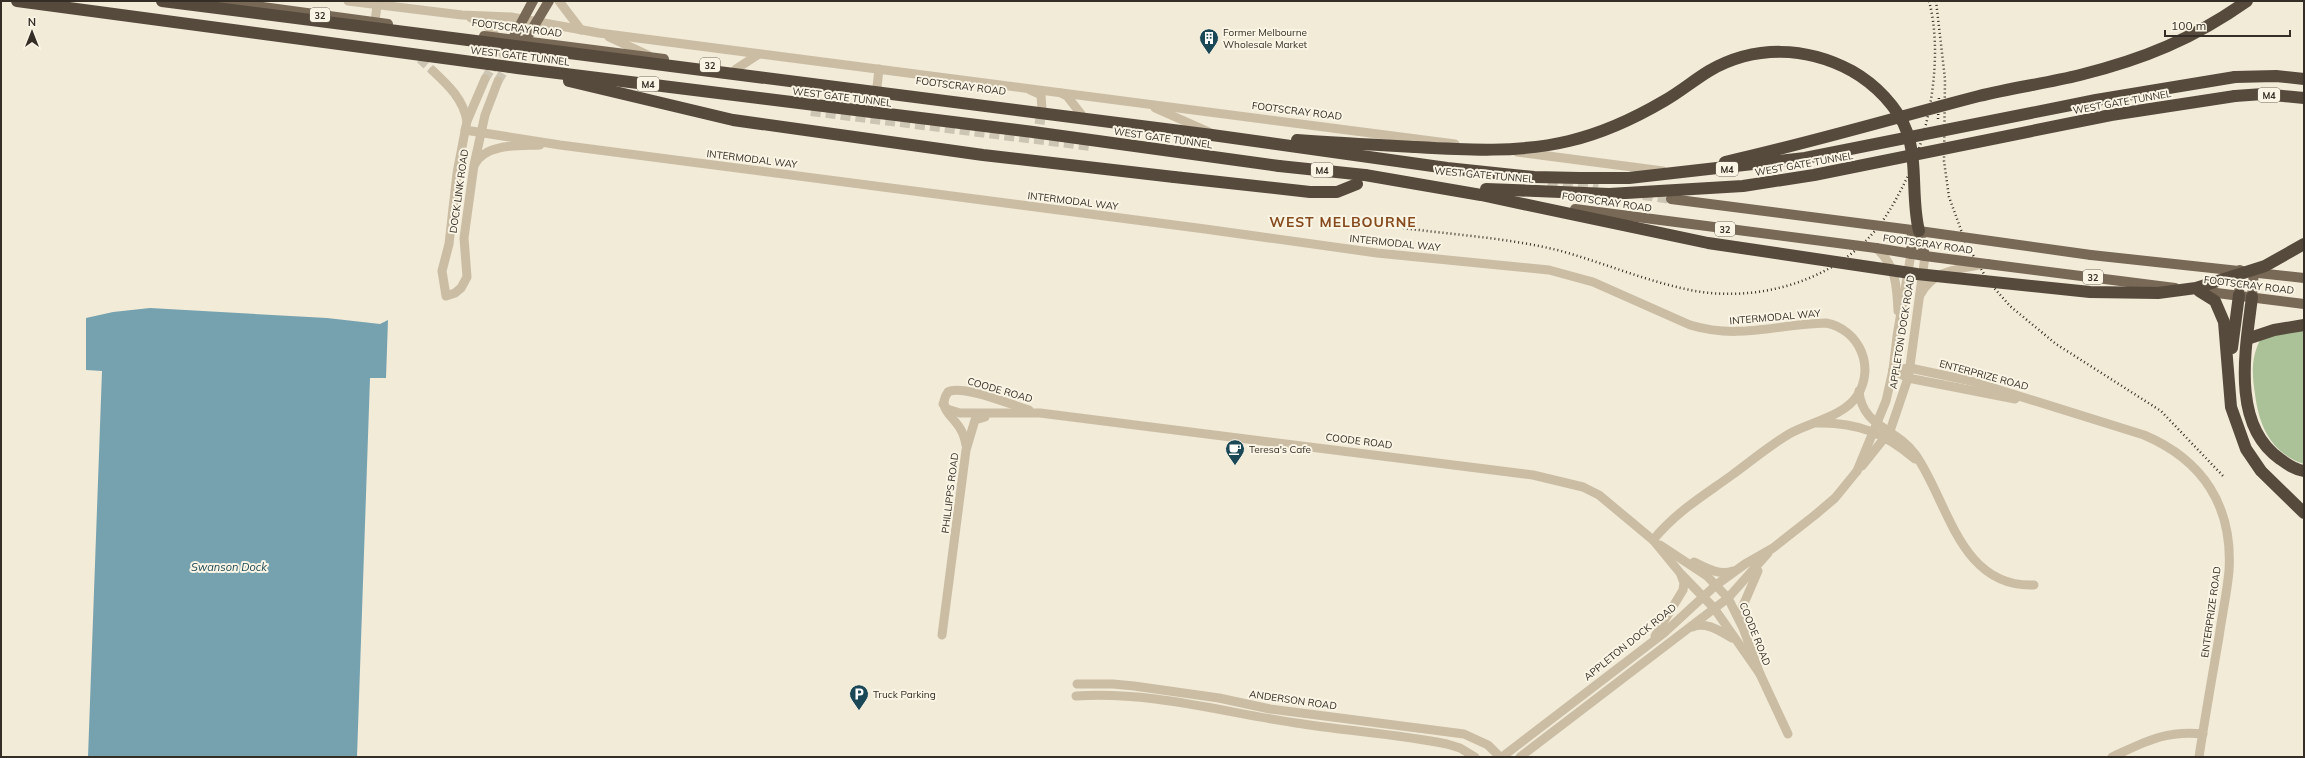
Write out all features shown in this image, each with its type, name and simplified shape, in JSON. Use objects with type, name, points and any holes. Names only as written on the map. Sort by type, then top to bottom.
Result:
[{"type":"highway","name":"WEST GATE TUNNEL","points":[[17,1],[517,68],[1503,191],[1609,194],[1743,186],[1814,175],[2022,132],[2190,102],[2263,94],[2304,98]]},
{"type":"highway","name":"WEST GATE TUNNEL","points":[[162,1],[1211,134],[1440,167],[1526,176],[1629,178],[1669,175],[1805,158],[2189,83],[2236,77],[2276,76],[2304,79]]},
{"type":"highway","points":[[1669,175],[1832,136],[1998,91],[2079,75],[2128,62],[2176,44],[2204,29],[2247,1]]},
{"type":"highway","points":[[1211,134],[1458,149],[1536,147],[1568,141],[1623,123],[1666,100],[1708,72],[1742,56],[1757,53],[1791,52],[1819,57],[1850,70],[1873,85],[1895,110],[1908,134],[1914,170],[1916,231]]},
{"type":"highway","points":[[517,68],[733,120],[976,154],[1310,192],[1337,192],[1356,184]]},
{"type":"highway","points":[[2276,76],[2304,84]]},
{"type":"highway","points":[[1366,175],[1481,195],[1708,243],[1917,274],[2090,292],[2158,293],[2196,288],[2265,266],[2304,244]]},
{"type":"highway","points":[[2199,291],[2215,301],[2221,312],[2227,338],[2228,378],[2234,419],[2252,460],[2304,513]]},
{"type":"highway","points":[[2228,378],[2239,295]]},
{"type":"highway","points":[[2252,296],[2245,371],[2250,414],[2255,429],[2269,450],[2291,466],[2304,471]]},
{"type":"highway","points":[[2247,339],[2274,330],[2304,325]]},
{"type":"main road","name":"FOOTSCRAY ROAD","points":[[226,1],[375,22],[1081,114]]},
{"type":"main road","points":[[512,40],[533,1]]},
{"type":"main road","points":[[525,41],[538,22],[549,1]]},
{"type":"main road","name":"FOOTSCRAY ROAD","points":[[1671,199],[2091,255],[2254,271],[2304,278]]},
{"type":"main road","name":"FOOTSCRAY ROAD","points":[[1549,206],[1876,248],[1987,264],[2199,291],[2252,296],[2304,304]]},
{"type":"main road","name":"APPLETON DOCK ROAD","points":[[1911,254],[1916,231]]},
{"type":"main road","name":"APPLETON DOCK ROAD","points":[[1916,231],[1925,256]]},
{"type":"main road","points":[[2239,295],[2240,270]]},
{"type":"main road","points":[[2252,296],[2254,271]]},
{"type":"street","name":"FOOTSCRAY ROAD","points":[[348,1],[462,15],[524,19],[599,33],[1698,176]]},
{"type":"street","points":[[559,1],[581,30]]},
{"type":"street","points":[[375,22],[377,5]]},
{"type":"street","points":[[462,15],[482,22],[491,28],[497,38]]},
{"type":"street","name":"FOOTSCRAY ROAD","points":[[599,33],[656,58]]},
{"type":"street","points":[[736,69],[759,54]]},
{"type":"street","points":[[877,87],[880,69]]},
{"type":"street","points":[[433,71],[457,95],[462,104],[466,125]]},
{"type":"street","name":"DOCK LINK ROAD","points":[[485,79],[466,125],[457,173],[449,244],[442,272],[446,296],[456,293],[461,288],[467,277],[464,238],[474,165],[481,132],[492,93],[498,81]]},
{"type":"street","name":"FOOTSCRAY ROAD","points":[[1023,87],[1040,95],[1042,109]]},
{"type":"street","name":"FOOTSCRAY ROAD","points":[[1057,92],[1067,96],[1081,114]]},
{"type":"street","name":"FOOTSCRAY ROAD","points":[[1131,102],[1155,108],[1211,134]]},
{"type":"street","name":"INTERMODAL WAY","points":[[466,125],[481,132],[560,145],[1378,253],[1549,270],[1594,282],[1705,330],[1748,332],[1815,323],[1836,324],[1853,336],[1864,356],[1864,375],[1859,391],[1847,406],[1812,423],[1767,449],[1680,511],[1654,541]]},
{"type":"street","name":"INTERMODAL WAY","points":[[474,165],[483,154],[497,149],[560,145]]},
{"type":"street","points":[[1876,248],[1885,256],[1892,269],[1897,290],[1899,323]]},
{"type":"street","name":"APPLETON DOCK ROAD","points":[[1857,472],[1886,401],[1893,370],[1899,323],[1911,254]]},
{"type":"street","name":"APPLETON DOCK ROAD","points":[[1501,757],[1648,644],[1716,585],[1739,568],[1774,547],[1826,505],[1879,447],[1890,431],[1908,378],[1925,256]]},
{"type":"street","points":[[1920,295],[1926,284],[1934,277],[1987,264]]},
{"type":"street","name":"ENTERPRIZE ROAD","points":[[1893,370],[1910,368],[1984,385],[2154,439],[2170,448],[2187,461],[2208,484],[2220,505],[2228,534],[2229,572],[2199,757]]},
{"type":"street","name":"ENTERPRIZE ROAD","points":[[1893,370],[1908,378],[2052,406]]},
{"type":"street","name":"COODE ROAD","points":[[1040,413],[964,390],[956,389],[948,392],[943,404],[947,409],[966,414],[1040,413],[1243,437],[1552,478],[1583,487],[1599,495],[1654,541],[1716,585],[1728,598],[1742,625],[1760,674],[1788,734]]},
{"type":"street","points":[[1859,391],[1860,401],[1868,416],[1905,442],[1923,467],[1953,530],[1976,561],[2000,578],[2014,583],[2034,585]]},
{"type":"street","points":[[943,404],[945,412],[961,430],[966,450]]},
{"type":"street","name":"PHILLIPPS ROAD","points":[[942,635],[966,450],[972,426],[976,419],[1040,413]]},
{"type":"street","points":[[1812,423],[1848,424],[1869,430],[1901,449],[1923,467]]},
{"type":"street","name":"COODE ROAD","points":[[1654,541],[1681,574],[1714,608],[1733,639],[1760,674]]},
{"type":"street","name":"APPLETON DOCK ROAD","points":[[1520,757],[1728,598],[1740,588],[1774,547]]},
{"type":"street","points":[[1671,552],[1718,572],[1724,573],[1739,568]]},
{"type":"street","points":[[1742,625],[1741,613],[1744,602],[1766,556]]},
{"type":"street","points":[[1648,644],[1683,590],[1684,583],[1681,574]]},
{"type":"street","points":[[1689,629],[1696,626],[1711,626],[1733,639]]},
{"type":"street","name":"ANDERSON ROAD","points":[[1076,684],[1113,684],[1134,686],[1219,698],[1270,709],[1464,734],[1488,745],[1501,757]]},
{"type":"street","name":"ANDERSON ROAD","points":[[1076,696],[1124,696],[1209,706],[1296,723],[1446,744],[1460,748],[1475,757]]},
{"type":"street","points":[[2112,757],[2156,737],[2173,733],[2203,734]]},
{"type":"green space","points":[[2304,329],[2304,464],[2283,453],[2269,437],[2257,406],[2253,373],[2255,353],[2260,340],[2267,336]]},
{"type":"water","name":"Swanson Dock","points":[[150,308],[327,318],[380,324],[388,320],[386,378],[370,378],[357,757],[88,757],[102,371],[86,370],[86,318],[113,312]]},
{"type":"tunnel","points":[[491,69],[512,40]]},
{"type":"tunnel","points":[[504,71],[525,41]]},
{"type":"tunnel","points":[[420,59],[433,71]]},
{"type":"tunnel","points":[[485,79],[491,69]]},
{"type":"tunnel","points":[[498,81],[504,71]]},
{"type":"tunnel","points":[[873,118],[877,87]]},
{"type":"tunnel","points":[[1037,139],[1042,109]]},
{"type":"tunnel","points":[[811,111],[1091,146]]},
{"type":"tunnel","points":[[1548,182],[1598,189]]},
{"type":"tunnel","points":[[1643,195],[1671,199]]},
{"type":"railway","points":[[1403,228],[1502,240],[1542,247],[1561,251],[1674,286],[1714,293],[1740,294],[1765,291],[1789,285],[1813,276],[1835,265],[1855,250],[1873,233],[1892,206],[1908,176],[1923,136],[1935,67],[1933,21],[1929,1]]},
{"type":"railway","points":[[1936,1],[1945,79],[1944,161],[1949,197],[1965,241],[1988,281],[2010,306],[2056,344],[2161,411],[2224,477]]},
{"type":"railway","points":[[1938,119],[1939,97]]},
{"type":"place","name":"Former Melbourne Wholesale Market","points":[[1209,55]]},
{"type":"place","name":"Teresa's Cafe","points":[[1235,466]]},
{"type":"place","name":"Truck Parking","points":[[859,711]]},
{"type":"district","name":"WEST MELBOURNE","points":[[1343,222]]}]
